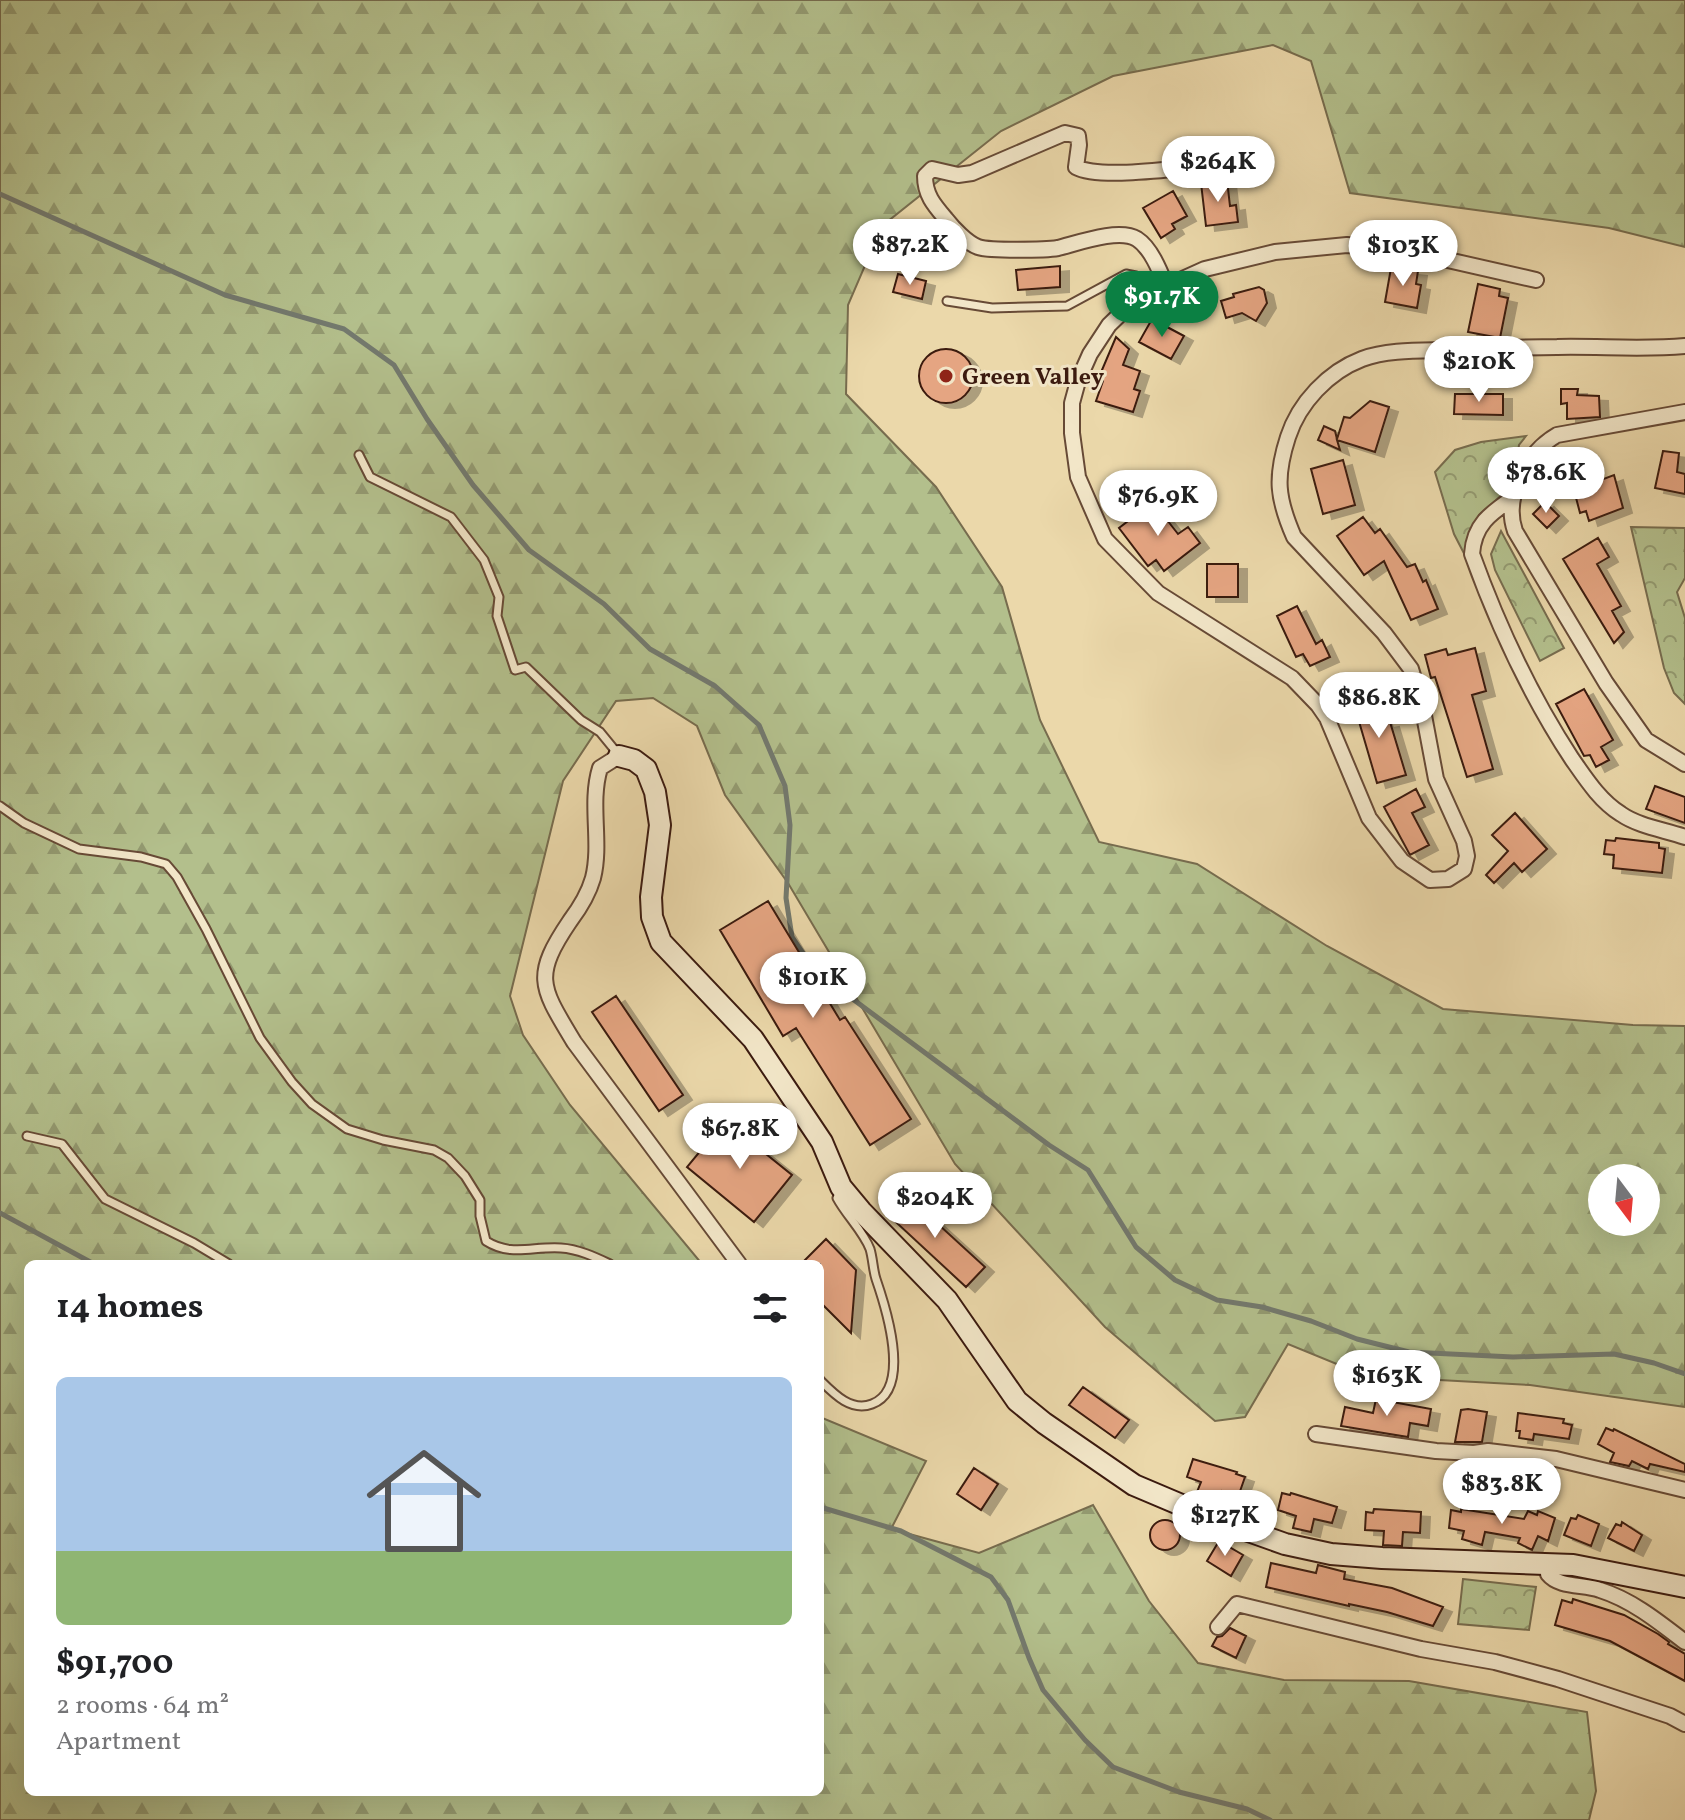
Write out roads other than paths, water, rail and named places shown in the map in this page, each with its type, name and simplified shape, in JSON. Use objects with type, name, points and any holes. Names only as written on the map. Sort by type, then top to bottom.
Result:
[{"type":"main road","points":[[619,756],[634,760],[646,769],[655,792],[660,825],[651,897],[652,917],[661,942],[753,1039],[822,1142],[841,1187],[883,1236],[947,1300],[1017,1401],[1064,1438],[1134,1485],[1285,1544],[1331,1554],[1548,1563],[1685,1587]]},
{"type":"street","points":[[1166,286],[1148,252],[1138,241],[1129,237],[1114,236],[1054,249],[979,247],[951,226],[933,204],[926,191],[925,176],[932,169],[958,175],[972,173],[1065,133],[1078,136],[1076,167],[1084,171],[1196,167]]},
{"type":"street","points":[[1536,280],[1417,253],[1347,245],[1311,247],[1232,261],[1141,294],[1109,325],[1080,374],[1072,403],[1076,470],[1105,539],[1158,593],[1292,678],[1318,705],[1327,718],[1373,824],[1408,866],[1430,880],[1448,879],[1464,869],[1467,856],[1464,841],[1436,779],[1422,705],[1411,669],[1384,633],[1294,537],[1285,517],[1278,480],[1294,421],[1304,405],[1330,378],[1365,357],[1419,351],[1559,346],[1644,350],[1685,346]]},
{"type":"street","points":[[1685,412],[1557,435],[1547,441],[1519,481],[1511,517],[1515,531],[1606,683],[1646,740],[1685,764]]},
{"type":"street","points":[[1513,498],[1482,520],[1472,554],[1511,650],[1542,713],[1588,783],[1621,815],[1685,837]]},
{"type":"street","points":[[619,756],[600,768],[595,782],[597,847],[592,879],[577,912],[545,962],[545,983],[552,1006],[574,1042],[736,1260]]},
{"type":"street","points":[[1316,1434],[1436,1451],[1488,1451],[1556,1459],[1685,1490]]},
{"type":"street","points":[[1548,1563],[1548,1574],[1558,1582],[1590,1586],[1610,1593],[1659,1622],[1685,1642]]},
{"type":"street","points":[[1218,1627],[1237,1604],[1558,1679],[1670,1716],[1685,1724]]},
{"type":"lane","points":[[947,301],[1004,309],[1067,306],[1126,274],[1136,276],[1148,291]]},
{"type":"lane","points":[[359,455],[370,477],[451,517],[484,560],[499,597],[497,616],[515,670],[526,667],[581,720],[600,732],[619,756]]},
{"type":"lane","points":[[0,806],[37,830],[79,849],[141,857],[166,864],[177,877],[206,929],[260,1038],[312,1104],[347,1129],[434,1150],[448,1158],[465,1176],[480,1200],[486,1241],[499,1250],[564,1248],[598,1260]]},
{"type":"lane","points":[[27,1136],[62,1144],[105,1199],[222,1260]]},
{"type":"lane","points":[[824,1384],[846,1403],[867,1406],[878,1402],[888,1389],[893,1360],[886,1310],[870,1249],[837,1198],[841,1187]]},
{"type":"lane","points":[[824,1392],[831,1392]]},
{"type":"waterway","points":[[0,194],[225,295],[344,329],[394,365],[473,485],[529,550],[604,604],[650,649],[715,686],[759,725],[785,786],[790,825],[786,898],[792,937],[815,971],[1049,1145],[1088,1170],[1136,1247],[1175,1280],[1217,1300],[1262,1307],[1357,1339],[1409,1352],[1513,1357],[1614,1354],[1685,1374]]},
{"type":"waterway","points":[[0,1213],[87,1260]]},
{"type":"waterway","points":[[824,1508],[901,1531],[991,1577],[1008,1600],[1043,1690],[1085,1740],[1113,1767],[1179,1792],[1247,1809],[1270,1820]]},
{"type":"place","name":"Green Valley","points":[[946,376]]}]
